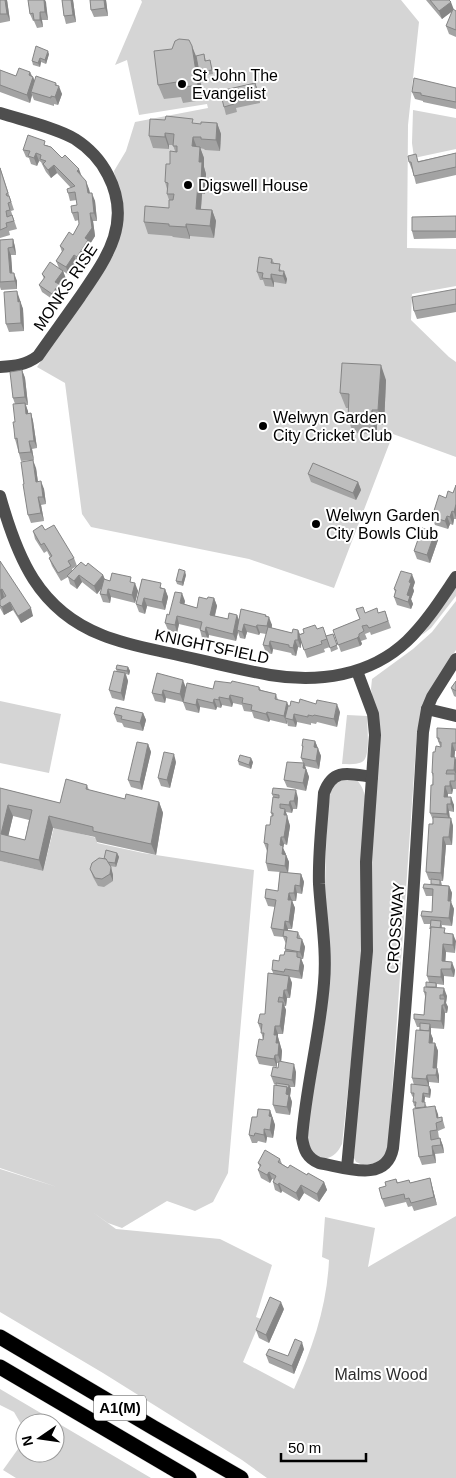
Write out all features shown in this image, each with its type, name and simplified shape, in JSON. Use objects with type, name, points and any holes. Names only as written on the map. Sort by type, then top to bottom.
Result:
[{"type":"highway","name":"A1(M)","points":[[0,1337],[241,1478]]},
{"type":"highway","name":"A1(M)","points":[[0,1367],[189,1478]]},
{"type":"street","name":"MONKS RISE","points":[[0,113],[61,133],[76,140],[92,152],[103,166],[111,181],[118,206],[116,232],[108,253],[99,269],[38,356],[29,363],[0,367]]},
{"type":"street","name":"KNIGHTSFIELD","points":[[0,497],[22,561],[46,596],[61,611],[76,622],[94,632],[119,641],[286,678],[324,678],[341,675],[373,665],[387,657],[408,641],[456,577]]},
{"type":"street","name":"CROSSWAY","points":[[372,777],[346,774],[332,778],[327,784],[324,793],[319,858],[319,884],[325,952],[324,981],[322,1010],[302,1138],[305,1151],[313,1160],[319,1163],[368,1171],[379,1169],[389,1161],[393,1148],[414,897],[423,732],[427,709],[432,697],[456,660]]},
{"type":"street","name":"CROSSWAY","points":[[347,1168],[367,951],[366,862],[375,735],[373,714],[357,671]]},
{"type":"street","points":[[427,709],[456,716]]},
{"type":"green space","points":[[141,0],[401,0],[419,22],[408,125],[407,248],[456,249],[456,286],[412,294],[411,320],[456,362],[456,457],[393,434],[334,588],[249,559],[91,527],[82,514],[65,383],[37,367],[95,285],[114,254],[122,218],[114,171],[126,151],[135,122],[208,108],[207,104],[139,115],[127,60],[115,65],[142,2]]},
{"type":"green space","points":[[413,110],[456,118],[456,149],[414,158],[412,143]]},
{"type":"green space","points":[[456,587],[456,596],[431,628],[422,635]]},
{"type":"green space","points":[[456,601],[456,650],[428,694],[417,731],[388,1149],[382,1162],[363,1165],[356,1162],[354,1158],[372,679],[413,649],[432,632]]},
{"type":"green space","points":[[0,701],[61,714],[49,773],[0,763]]},
{"type":"green space","points":[[347,715],[367,716],[367,755],[362,762],[357,764],[342,764]]},
{"type":"green space","points":[[355,778],[362,788],[366,800],[363,952],[342,1144],[335,1154],[324,1159],[311,1154],[306,1134],[325,1023],[327,817],[331,788],[336,781]]},
{"type":"green space","name":"Malms Wood","points":[[54,827],[97,838],[97,843],[143,853],[254,870],[228,1173],[213,1202],[195,1211],[167,1201],[122,1228],[108,1223],[91,1211],[116,1229],[220,1239],[272,1265],[256,1317],[261,1319],[243,1362],[294,1389],[313,1342],[325,1294],[329,1260],[322,1257],[325,1217],[375,1228],[368,1267],[456,1216],[456,1478],[267,1478],[242,1460],[103,1373],[0,1312],[0,1169],[57,1187],[0,1168],[0,861],[43,871]]},
{"type":"green space","points":[[0,1389],[41,1413],[15,1414],[0,1405]]},
{"type":"green space","points":[[65,1427],[151,1478],[16,1478],[3,1470],[15,1453],[15,1463],[65,1463]]},
{"type":"building","points":[[0,0],[5,0],[7,14],[0,14]]},
{"type":"building","points":[[28,0],[44,0],[45,12],[40,12],[40,20],[34,20],[33,13],[30,14]]},
{"type":"building","points":[[62,0],[71,0],[73,15],[64,16]]},
{"type":"building","points":[[90,0],[104,0],[105,8],[91,10]]},
{"type":"building","points":[[430,0],[449,0],[451,2],[439,11]]},
{"type":"building","points":[[453,9],[456,11],[456,30],[446,26]]},
{"type":"building","points":[[179,39],[189,40],[192,46],[198,85],[178,88],[177,82],[158,85],[154,51],[172,49],[175,41]]},
{"type":"building","points":[[36,46],[48,51],[45,60],[40,58],[38,63],[32,61]]},
{"type":"building","points":[[204,54],[205,61],[210,60],[212,70],[199,72],[196,56]]},
{"type":"building","points":[[19,68],[30,72],[29,75],[33,77],[27,95],[0,85],[0,70],[16,76]]},
{"type":"building","points":[[36,76],[56,83],[55,85],[59,86],[55,97],[51,96],[51,98],[31,92]]},
{"type":"building","points":[[414,78],[456,88],[456,102],[412,92]]},
{"type":"building","points":[[255,83],[258,95],[233,100],[234,104],[224,107],[220,91]]},
{"type":"building","name":"Digswell House","points":[[166,116],[193,119],[192,123],[217,123],[216,140],[193,137],[192,146],[200,147],[199,162],[202,162],[201,182],[198,182],[196,209],[212,210],[210,226],[186,224],[186,227],[169,226],[169,224],[144,222],[145,206],[169,208],[169,200],[173,200],[174,194],[167,194],[168,183],[165,182],[166,164],[170,164],[170,151],[177,152],[177,146],[173,146],[174,134],[165,133],[165,137],[149,136],[150,119],[165,120]]},
{"type":"building","points":[[28,135],[45,141],[44,145],[51,147],[62,158],[65,155],[79,169],[77,171],[86,181],[88,193],[92,193],[94,213],[90,213],[92,228],[85,238],[88,240],[77,257],[74,255],[66,267],[56,261],[64,249],[60,246],[69,232],[73,235],[79,224],[78,212],[72,213],[71,206],[77,205],[75,192],[68,193],[67,189],[75,186],[54,165],[48,170],[43,164],[46,161],[40,159],[41,155],[36,153],[34,158],[28,156],[30,151],[23,150]]},
{"type":"building","points":[[456,153],[456,167],[414,176],[408,156],[416,154],[418,162]]},
{"type":"building","points":[[0,168],[8,193],[6,194],[11,202],[8,203],[10,210],[6,211],[7,217],[12,215],[14,221],[6,223],[7,227],[0,230]]},
{"type":"building","points":[[456,216],[456,231],[412,231],[412,217]]},
{"type":"building","points":[[13,239],[13,247],[8,248],[10,273],[14,273],[15,281],[0,282],[0,240]]},
{"type":"building","points":[[259,257],[272,259],[271,263],[280,264],[279,271],[284,271],[283,276],[271,274],[271,279],[262,278],[263,273],[257,272]]},
{"type":"building","points":[[50,262],[63,271],[55,282],[59,284],[52,294],[39,285],[45,277],[42,274]]},
{"type":"building","points":[[456,289],[456,304],[414,311],[412,297]]},
{"type":"building","points":[[17,291],[18,302],[20,301],[21,323],[6,324],[4,292]]},
{"type":"building","points":[[342,363],[381,365],[378,410],[372,410],[371,420],[348,418],[349,394],[340,393]]},
{"type":"building","points":[[22,370],[25,397],[13,398],[10,372]]},
{"type":"building","points":[[25,403],[26,414],[31,413],[34,441],[29,441],[31,452],[19,453],[17,438],[15,439],[13,404]]},
{"type":"building","points":[[33,460],[36,482],[41,481],[43,497],[38,497],[41,513],[28,515],[21,462]]},
{"type":"building","points":[[313,463],[358,482],[353,493],[308,474]]},
{"type":"building","points":[[456,485],[454,512],[452,511],[450,517],[447,516],[445,521],[432,517],[439,495],[446,498],[448,491],[453,493]]},
{"type":"building","points":[[42,525],[45,530],[54,525],[74,558],[68,561],[71,566],[58,573],[49,558],[52,556],[44,543],[41,545],[33,531]]},
{"type":"building","points":[[422,528],[435,532],[427,555],[414,551]]},
{"type":"building","points":[[0,561],[31,608],[18,616],[10,602],[2,607],[0,605],[0,600],[6,596],[2,589],[0,590]]},
{"type":"building","points":[[81,562],[86,566],[88,563],[103,575],[94,586],[79,575],[74,581],[67,576]]},
{"type":"building","points":[[179,569],[185,571],[182,582],[176,581]]},
{"type":"building","points":[[401,571],[412,574],[407,595],[410,596],[408,602],[394,597],[396,590],[394,589]]},
{"type":"building","points":[[112,573],[131,577],[130,582],[135,583],[132,595],[108,589],[107,595],[100,594],[104,579],[110,581]]},
{"type":"building","points":[[142,579],[161,583],[160,588],[165,589],[162,602],[144,598],[142,606],[136,604]]},
{"type":"building","points":[[175,592],[182,593],[180,603],[197,608],[199,597],[214,598],[210,615],[228,619],[229,613],[237,615],[233,634],[206,627],[205,632],[200,630],[202,622],[177,616],[175,625],[165,623]]},
{"type":"building","points":[[363,607],[365,613],[377,608],[378,613],[385,611],[388,621],[369,628],[367,625],[362,626],[364,631],[357,638],[338,645],[333,630],[360,619],[356,609]]},
{"type":"building","points":[[241,609],[266,615],[269,617],[267,626],[257,625],[256,627],[244,624],[242,632],[237,630]]},
{"type":"building","points":[[315,625],[317,629],[323,627],[327,639],[321,641],[322,644],[304,650],[299,635],[304,633],[303,629]]},
{"type":"building","points":[[268,627],[292,633],[293,629],[298,630],[298,640],[295,640],[293,648],[289,647],[289,645],[270,641],[269,646],[263,645]]},
{"type":"building","points":[[333,634],[337,645],[330,648],[326,636]]},
{"type":"building","points":[[117,665],[128,667],[127,671],[116,669]]},
{"type":"building","points":[[114,671],[125,673],[121,693],[109,690]]},
{"type":"building","points":[[157,673],[183,680],[180,694],[163,690],[162,695],[152,693]]},
{"type":"building","points":[[215,681],[231,683],[232,681],[259,687],[259,690],[276,694],[275,699],[287,702],[284,716],[251,710],[252,705],[242,703],[243,698],[230,695],[229,699],[219,697],[219,700],[214,699],[213,703],[197,699],[196,705],[183,702],[187,683],[213,689]]},
{"type":"building","points":[[456,681],[456,691],[451,688]]},
{"type":"building","points":[[300,699],[316,704],[317,700],[337,704],[334,719],[294,714],[293,720],[285,718],[291,701],[299,703]]},
{"type":"building","points":[[116,707],[143,713],[140,723],[121,719],[122,716],[114,714]]},
{"type":"building","points":[[437,728],[456,729],[456,743],[452,743],[451,757],[455,757],[454,770],[447,770],[446,774],[455,774],[455,781],[450,781],[450,786],[445,786],[444,797],[451,797],[451,804],[447,804],[447,814],[430,813],[431,785],[433,785],[433,752],[435,752],[436,746],[441,747],[441,742],[437,738]]},
{"type":"building","points":[[303,739],[315,741],[314,747],[318,748],[316,761],[301,758]]},
{"type":"building","points":[[137,742],[148,744],[140,782],[128,780]]},
{"type":"building","points":[[164,752],[174,754],[167,780],[158,778]]},
{"type":"building","points":[[240,755],[251,758],[249,765],[238,761]]},
{"type":"building","points":[[287,762],[304,763],[303,768],[306,769],[303,783],[284,780]]},
{"type":"building","points":[[66,779],[87,785],[86,789],[125,799],[126,794],[159,802],[151,844],[93,831],[93,827],[49,816],[39,860],[0,851],[0,788],[60,803]],"holes":[[[8,805],[32,810],[25,840],[1,834]]]},
{"type":"building","points":[[273,788],[296,790],[294,801],[290,801],[289,805],[280,804],[280,808],[285,809],[284,815],[287,815],[284,837],[281,837],[280,845],[283,846],[282,854],[286,855],[285,866],[266,863],[268,844],[264,843],[266,825],[270,825],[271,816],[273,816],[273,813],[271,813],[273,797],[279,798],[279,795],[272,794]]},
{"type":"building","points":[[433,817],[451,818],[449,837],[443,837],[441,873],[426,872],[429,824],[433,824]]},
{"type":"building","points":[[106,850],[117,853],[115,863],[107,862],[104,859]]},
{"type":"building","points":[[99,858],[106,859],[111,867],[110,874],[102,879],[95,878],[90,869],[92,863]]},
{"type":"building","points":[[280,872],[301,874],[300,886],[295,885],[294,893],[289,893],[288,900],[292,900],[289,922],[285,921],[284,930],[271,928],[276,900],[265,898],[266,889],[278,891]]},
{"type":"building","points":[[431,879],[440,880],[440,885],[431,884]]},
{"type":"building","points":[[424,884],[449,886],[448,901],[451,901],[449,918],[421,916],[422,911],[432,912],[433,889],[423,888]]},
{"type":"building","points":[[431,920],[441,921],[440,928],[431,927],[430,929]]},
{"type":"building","points":[[431,927],[445,928],[444,933],[453,934],[453,945],[443,944],[442,961],[452,962],[451,969],[441,969],[441,977],[427,976]]},
{"type":"building","points":[[284,930],[298,932],[297,938],[302,939],[300,952],[285,949],[287,937],[283,936]]},
{"type":"building","points":[[285,951],[297,952],[297,957],[301,958],[299,971],[285,969],[284,972],[272,970],[273,960],[279,961],[280,955],[284,955]]},
{"type":"building","points":[[268,973],[289,976],[287,990],[284,990],[283,998],[279,997],[278,1002],[283,1002],[280,1026],[275,1026],[274,1035],[277,1035],[276,1043],[279,1043],[278,1055],[275,1055],[274,1059],[256,1056],[259,1039],[263,1040],[264,1033],[261,1033],[262,1024],[258,1023],[260,1014],[265,1014]]},
{"type":"building","points":[[426,982],[436,983],[436,987],[426,987]]},
{"type":"building","points":[[424,987],[444,988],[443,995],[440,995],[440,999],[445,999],[444,1005],[442,1005],[441,1021],[414,1019],[414,1014],[424,1015],[426,992],[424,992]]},
{"type":"building","points":[[420,1023],[430,1024],[429,1031],[420,1030]]},
{"type":"building","points":[[416,1030],[430,1031],[429,1043],[435,1043],[433,1068],[437,1068],[436,1075],[427,1075],[426,1079],[412,1078]]},
{"type":"building","points":[[279,1061],[294,1064],[292,1080],[271,1076],[273,1067],[278,1068]]},
{"type":"building","points":[[276,1083],[289,1085],[288,1091],[287,1087],[276,1086]]},
{"type":"building","points":[[411,1084],[429,1086],[429,1094],[423,1093],[422,1102],[425,1102],[425,1107],[415,1108],[416,1102],[413,1102],[414,1093],[411,1093]]},
{"type":"building","points":[[274,1085],[287,1087],[286,1094],[289,1095],[287,1107],[273,1105]]},
{"type":"building","points":[[435,1106],[437,1118],[442,1117],[442,1121],[436,1123],[437,1130],[430,1131],[431,1140],[440,1138],[441,1145],[432,1146],[433,1155],[419,1157],[413,1109]]},
{"type":"building","points":[[258,1109],[270,1110],[269,1116],[272,1117],[270,1130],[264,1129],[264,1135],[255,1133],[254,1136],[249,1135],[252,1117],[257,1117]]},
{"type":"building","points":[[265,1150],[280,1159],[278,1162],[288,1168],[290,1165],[324,1182],[317,1194],[301,1185],[296,1193],[279,1183],[278,1185],[273,1182],[276,1176],[269,1172],[267,1175],[258,1170],[261,1165],[258,1163]]},
{"type":"building","points":[[430,1178],[434,1197],[411,1203],[409,1198],[405,1199],[404,1194],[382,1199],[379,1188],[386,1186],[385,1182],[396,1179],[397,1183],[409,1180],[410,1183]]},
{"type":"building","points":[[270,1297],[281,1302],[266,1335],[256,1330]]},
{"type":"building","points":[[295,1339],[302,1342],[292,1366],[266,1355],[269,1349],[288,1356]]},
{"type":"place","name":"St John The Evangelist","points":[[182,84]]},
{"type":"place","name":"Digswell House","points":[[188,185]]},
{"type":"place","name":"Welwyn Garden City Cricket Club","points":[[263,426]]},
{"type":"place","name":"Welwyn Garden City Bowls Club","points":[[316,524]]}]
